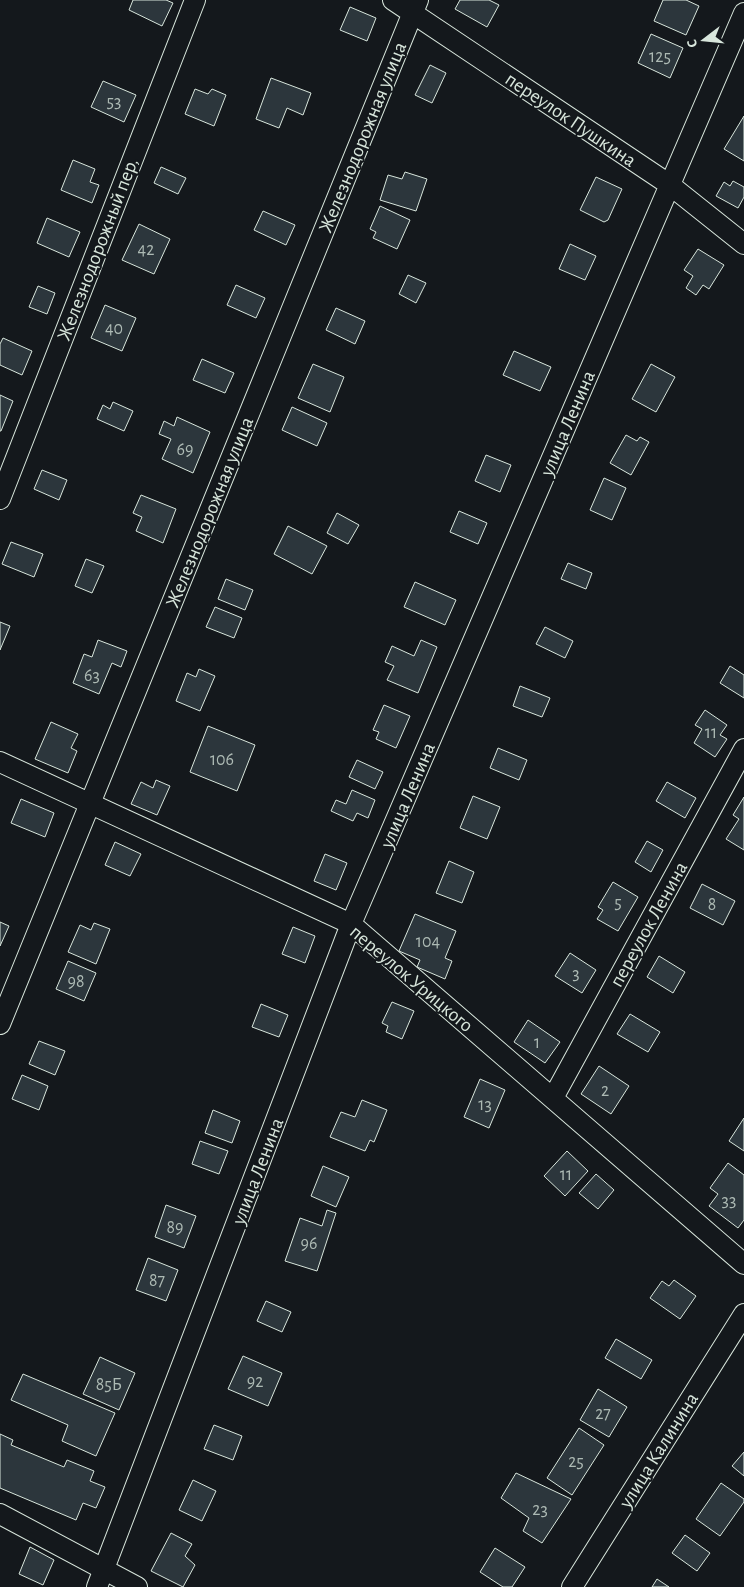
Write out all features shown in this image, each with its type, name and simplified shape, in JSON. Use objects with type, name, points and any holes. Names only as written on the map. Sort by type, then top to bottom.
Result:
[{"type":"street","name":"Железнодорожный пер,","points":[[0,499],[195,0]]},
{"type":"street","name":"переулок Пушкина","points":[[393,0],[415,7],[670,185],[744,244]]},
{"type":"street","name":"Железнодорожная улица","points":[[0,1024],[415,7]]},
{"type":"street","name":"улица Ленина","points":[[100,1578],[351,924],[744,13]]},
{"type":"street","name":"переулок Ленина","points":[[552,1098],[744,749]]},
{"type":"street","name":"переулок Урицкого","points":[[0,762],[351,924],[744,1264]]},
{"type":"street","name":"улица Калинина","points":[[572,1587],[744,1314]]},
{"type":"street","points":[[0,1514],[100,1578],[137,1587]]},
{"type":"building","points":[[133,0],[166,0],[173,3],[162,26],[129,10]]},
{"type":"building","points":[[460,0],[489,0],[499,5],[487,27],[455,9]]},
{"type":"building","points":[[663,0],[686,0],[699,6],[686,35],[654,21]]},
{"type":"building","points":[[350,7],[376,18],[367,41],[340,30]]},
{"type":"building","points":[[651,34],[683,48],[670,78],[638,63]]},
{"type":"building","points":[[430,65],[446,73],[432,103],[415,95]]},
{"type":"building","points":[[271,78],[311,93],[303,115],[287,108],[279,128],[256,119]]},
{"type":"building","points":[[103,81],[136,95],[124,122],[91,107]]},
{"type":"building","points":[[195,89],[208,94],[212,89],[226,95],[214,126],[185,114]]},
{"type":"building","points":[[744,116],[744,161],[724,149]]},
{"type":"building","points":[[73,160],[95,169],[90,182],[99,185],[92,203],[61,190]]},
{"type":"building","points":[[161,167],[186,178],[178,194],[154,183]]},
{"type":"building","points":[[405,172],[427,179],[416,211],[380,200],[388,175],[402,179]]},
{"type":"building","points":[[596,177],[622,189],[608,220],[604,222],[580,210]]},
{"type":"building","points":[[733,181],[744,187],[744,197],[738,208],[716,196],[724,182],[730,186]]},
{"type":"building","points":[[380,206],[410,220],[397,249],[373,238],[376,232],[370,229]]},
{"type":"building","points":[[263,211],[295,225],[286,245],[254,230]]},
{"type":"building","points":[[47,218],[80,232],[69,257],[37,243]]},
{"type":"building","points":[[139,224],[170,239],[154,274],[122,260]]},
{"type":"building","points":[[570,244],[596,256],[585,280],[559,269]]},
{"type":"building","points":[[698,249],[724,265],[709,289],[703,285],[696,295],[686,288],[693,276],[684,270]]},
{"type":"building","points":[[408,275],[426,283],[416,303],[399,294]]},
{"type":"building","points":[[236,285],[265,298],[256,318],[227,305]]},
{"type":"building","points":[[38,286],[55,293],[47,314],[29,307]]},
{"type":"building","points":[[105,305],[136,318],[122,351],[91,338]]},
{"type":"building","points":[[336,308],[365,321],[355,344],[326,330]]},
{"type":"building","points":[[3,338],[32,351],[22,375],[0,365],[0,344]]},
{"type":"building","points":[[514,351],[551,367],[540,391],[503,375]]},
{"type":"building","points":[[202,359],[234,373],[225,393],[193,380]]},
{"type":"building","points":[[313,364],[344,377],[330,412],[298,398]]},
{"type":"building","points":[[651,364],[675,377],[656,412],[632,399]]},
{"type":"building","points":[[0,395],[13,401],[1,431],[0,431]]},
{"type":"building","points":[[113,402],[133,411],[124,431],[97,419],[103,405],[110,409]]},
{"type":"building","points":[[292,407],[327,423],[317,446],[282,430]]},
{"type":"building","points":[[177,417],[210,432],[193,473],[162,459],[171,439],[159,434],[164,421],[174,426]]},
{"type":"building","points":[[626,435],[637,441],[640,437],[649,442],[631,475],[610,463]]},
{"type":"building","points":[[486,455],[511,465],[500,492],[475,481]]},
{"type":"building","points":[[42,470],[67,480],[59,500],[34,489]]},
{"type":"building","points":[[604,478],[626,488],[612,520],[590,510]]},
{"type":"building","points":[[141,495],[176,509],[163,543],[136,531],[142,517],[133,513]]},
{"type":"building","points":[[459,511],[487,523],[478,544],[450,532]]},
{"type":"building","points":[[337,513],[359,525],[348,544],[327,533]]},
{"type":"building","points":[[288,526],[327,546],[312,574],[274,554]]},
{"type":"building","points":[[11,542],[43,554],[34,577],[2,564]]},
{"type":"building","points":[[86,559],[104,566],[92,593],[75,586]]},
{"type":"building","points":[[568,563],[592,573],[586,589],[561,579]]},
{"type":"building","points":[[226,579],[253,590],[245,610],[218,599]]},
{"type":"building","points":[[415,582],[456,600],[445,625],[404,607]]},
{"type":"building","points":[[215,607],[242,618],[234,638],[206,627]]},
{"type":"building","points":[[0,622],[10,626],[0,650]]},
{"type":"building","points":[[545,627],[573,641],[565,658],[536,644]]},
{"type":"building","points":[[98,640],[127,651],[121,667],[112,663],[99,694],[73,683],[84,654],[92,657]]},
{"type":"building","points":[[421,640],[437,647],[418,693],[387,680],[394,666],[385,662],[392,646],[414,656]]},
{"type":"building","points":[[730,666],[744,675],[744,698],[720,683]]},
{"type":"building","points":[[199,669],[215,676],[200,711],[176,701],[187,673],[196,677]]},
{"type":"building","points":[[520,686],[550,698],[542,717],[513,706]]},
{"type":"building","points":[[384,705],[410,716],[396,748],[376,739],[379,732],[373,730]]},
{"type":"building","points":[[705,710],[727,725],[720,735],[727,739],[715,757],[694,743],[702,729],[695,725]]},
{"type":"building","points":[[51,722],[78,734],[71,748],[77,751],[68,773],[35,759]]},
{"type":"building","points":[[208,726],[255,745],[237,791],[190,772]]},
{"type":"building","points":[[498,748],[527,760],[519,780],[490,768]]},
{"type":"building","points":[[357,760],[383,772],[375,789],[349,777]]},
{"type":"building","points":[[156,780],[170,786],[157,815],[131,804],[141,782],[153,788]]},
{"type":"building","points":[[667,782],[696,798],[685,818],[656,801]]},
{"type":"building","points":[[352,790],[375,800],[368,818],[357,813],[353,821],[331,811],[336,800],[346,804]]},
{"type":"building","points":[[473,796],[500,807],[487,839],[460,828]]},
{"type":"building","points":[[744,797],[744,850],[726,839],[739,819],[733,815]]},
{"type":"building","points":[[21,799],[54,813],[45,837],[11,823]]},
{"type":"building","points":[[647,841],[663,850],[651,872],[635,862]]},
{"type":"building","points":[[115,842],[141,854],[130,876],[105,865]]},
{"type":"building","points":[[325,854],[347,863],[336,890],[314,881]]},
{"type":"building","points":[[449,861],[474,872],[462,903],[436,893]]},
{"type":"building","points":[[613,882],[638,897],[618,931],[597,919],[603,910],[598,907]]},
{"type":"building","points":[[702,884],[735,901],[723,925],[690,908]]},
{"type":"building","points":[[415,914],[456,931],[445,958],[452,961],[445,979],[417,967],[420,960],[399,951]]},
{"type":"building","points":[[0,922],[9,926],[0,946]]},
{"type":"building","points":[[94,923],[110,929],[96,964],[68,952],[80,925],[91,930]]},
{"type":"building","points":[[293,927],[315,936],[305,963],[282,954]]},
{"type":"building","points":[[570,953],[596,970],[582,993],[555,976]]},
{"type":"building","points":[[659,956],[685,972],[673,993],[647,977]]},
{"type":"building","points":[[68,961],[96,973],[84,1001],[56,989]]},
{"type":"building","points":[[392,1002],[414,1011],[402,1039],[386,1032],[388,1026],[382,1023]]},
{"type":"building","points":[[261,1004],[288,1015],[279,1037],[252,1027]]},
{"type":"building","points":[[630,1014],[660,1032],[648,1052],[617,1034]]},
{"type":"building","points":[[528,1020],[560,1042],[545,1063],[514,1042]]},
{"type":"building","points":[[39,1041],[65,1051],[55,1075],[29,1064]]},
{"type":"building","points":[[599,1066],[629,1086],[611,1114],[581,1094]]},
{"type":"building","points":[[22,1075],[48,1086],[39,1110],[12,1099]]},
{"type":"building","points":[[480,1079],[505,1090],[489,1128],[464,1117]]},
{"type":"building","points":[[362,1100],[387,1110],[374,1142],[370,1140],[365,1151],[330,1137],[341,1112],[355,1117]]},
{"type":"building","points":[[213,1110],[240,1121],[232,1143],[205,1133]]},
{"type":"building","points":[[744,1118],[744,1151],[729,1141]]},
{"type":"building","points":[[200,1141],[228,1151],[219,1174],[192,1164]]},
{"type":"building","points":[[567,1151],[588,1171],[565,1196],[544,1176]]},
{"type":"building","points":[[728,1163],[744,1175],[744,1220],[738,1228],[709,1206],[718,1194],[710,1188]]},
{"type":"building","points":[[323,1166],[349,1177],[336,1207],[311,1196]]},
{"type":"building","points":[[596,1174],[614,1190],[598,1209],[579,1193]]},
{"type":"building","points":[[166,1205],[196,1216],[184,1248],[155,1237]]},
{"type":"building","points":[[327,1210],[336,1213],[317,1271],[285,1261],[300,1218],[322,1226]]},
{"type":"building","points":[[148,1258],[178,1270],[166,1301],[136,1290]]},
{"type":"building","points":[[674,1280],[696,1296],[680,1319],[650,1298],[662,1281],[669,1286]]},
{"type":"building","points":[[266,1301],[291,1312],[282,1332],[257,1321]]},
{"type":"building","points":[[616,1339],[652,1360],[641,1379],[605,1358]]},
{"type":"building","points":[[243,1356],[282,1373],[268,1406],[228,1389]]},
{"type":"building","points":[[100,1357],[135,1373],[119,1410],[83,1394]]},
{"type":"building","points":[[23,1374],[115,1413],[96,1456],[62,1441],[68,1425],[11,1400]]},
{"type":"building","points":[[598,1389],[627,1407],[609,1437],[580,1420]]},
{"type":"building","points":[[214,1425],[242,1436],[233,1460],[204,1449]]},
{"type":"building","points":[[579,1428],[604,1445],[572,1495],[547,1478]]},
{"type":"building","points":[[0,1434],[13,1440],[11,1445],[64,1467],[67,1460],[94,1471],[90,1481],[105,1487],[96,1508],[83,1503],[76,1520],[0,1488]]},
{"type":"building","points":[[744,1452],[744,1476],[732,1466]]},
{"type":"building","points":[[516,1473],[571,1499],[542,1543],[523,1531],[529,1518],[501,1498]]},
{"type":"building","points":[[193,1480],[216,1491],[202,1521],[179,1510]]},
{"type":"building","points":[[721,1483],[744,1499],[744,1502],[720,1536],[696,1519]]},
{"type":"building","points":[[171,1533],[192,1544],[185,1556],[195,1565],[183,1587],[151,1571]]},
{"type":"building","points":[[685,1535],[710,1553],[697,1571],[672,1553]]},
{"type":"building","points":[[30,1547],[54,1560],[43,1585],[19,1574]]},
{"type":"building","points":[[495,1548],[525,1567],[512,1587],[503,1587],[480,1572]]},
{"type":"building","points":[[657,1579],[669,1587],[652,1587]]}]
